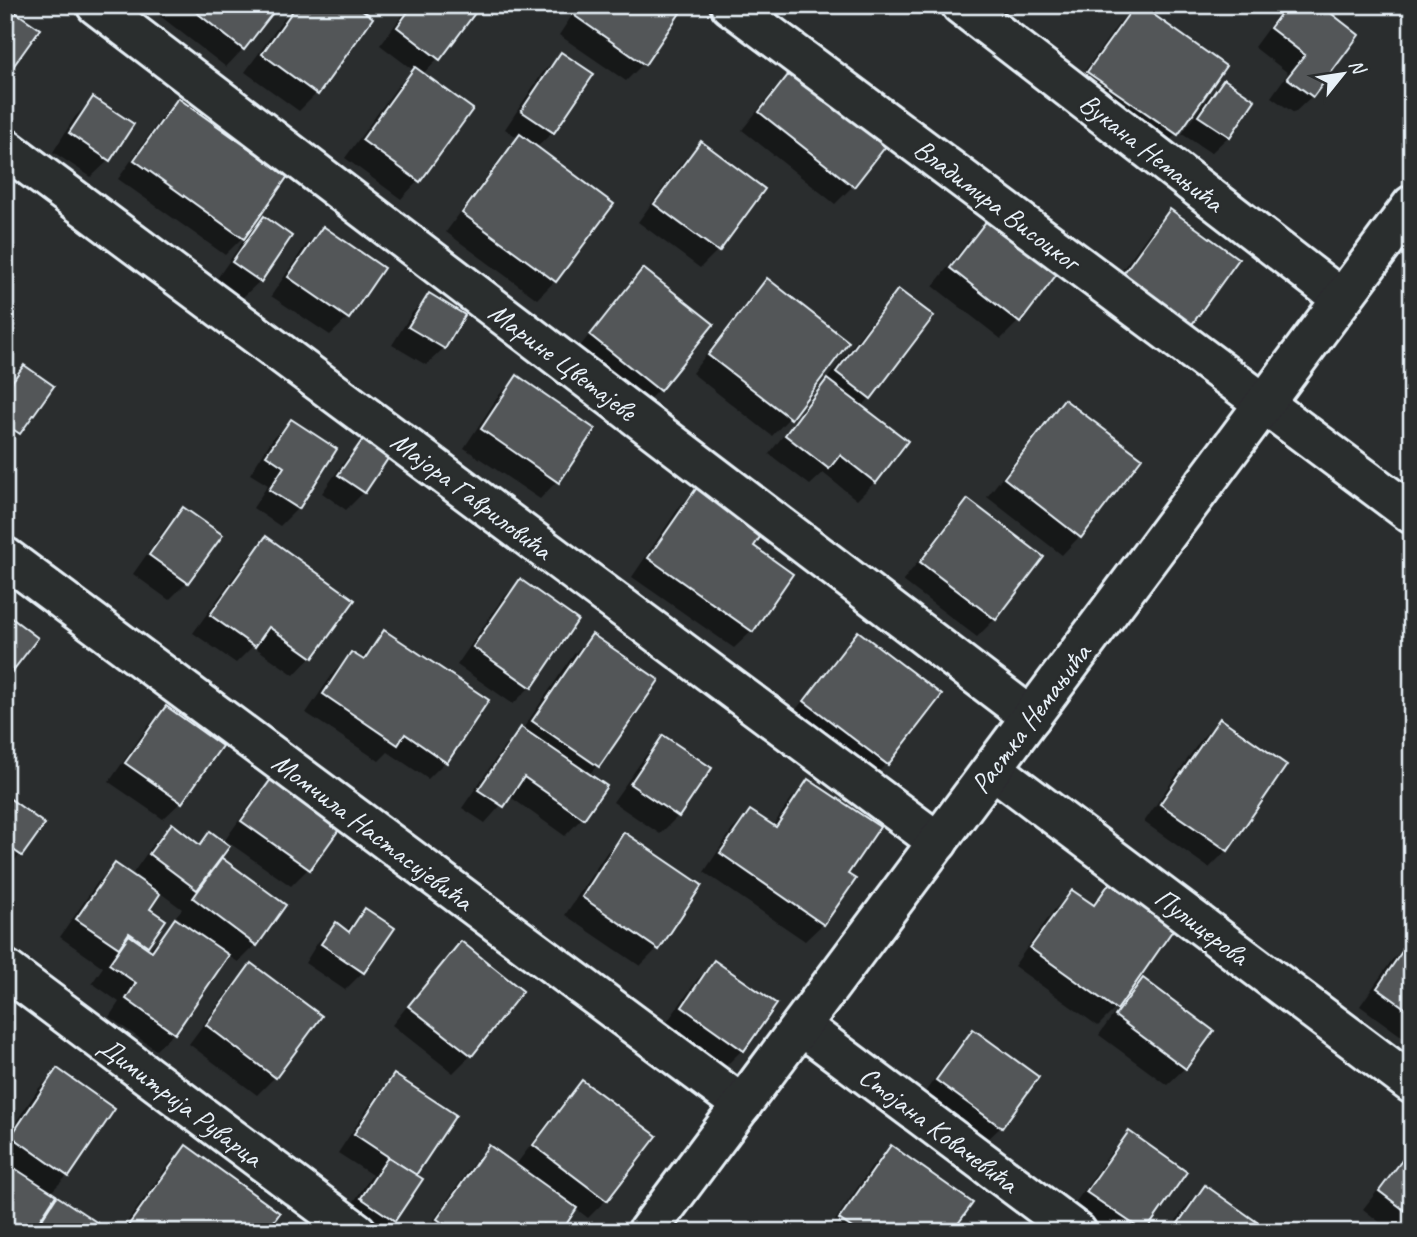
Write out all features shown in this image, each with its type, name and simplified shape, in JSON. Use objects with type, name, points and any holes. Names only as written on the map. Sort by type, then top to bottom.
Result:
[{"type":"street","name":"Марине Цветајеве","points":[[96,5],[1031,717]]},
{"type":"street","name":"Владимира Висоцког","points":[[730,5],[1412,514]]},
{"type":"street","name":"Вукана Немањића","points":[[961,5],[1342,299]]},
{"type":"street","name":"Мајора Гавриловића","points":[[5,148],[938,842]]},
{"type":"street","name":"Растка Немањића","points":[[648,1232],[1412,205]]},
{"type":"street","name":"Момчила Настасијевића","points":[[5,557],[741,1105]]},
{"type":"street","name":"Пулицерова","points":[[993,769],[1412,1084]]},
{"type":"street","name":"Димитрија Руварца","points":[[5,969],[356,1232]]},
{"type":"street","name":"Стојана Ковачевића","points":[[801,1026],[1077,1232]]},
{"type":"building","points":[[5,5],[40,29],[5,78]]},
{"type":"building","points":[[187,5],[279,5],[244,50]]},
{"type":"building","points":[[297,5],[356,5],[373,18],[318,95],[262,54]]},
{"type":"building","points":[[413,5],[481,5],[440,60],[397,27]]},
{"type":"building","points":[[583,5],[684,7],[645,65],[575,16]]},
{"type":"building","points":[[1135,5],[1140,5],[1226,66],[1178,135],[1087,72]]},
{"type":"building","points":[[1287,5],[1324,5],[1323,7],[1359,35],[1313,97],[1287,78],[1305,55],[1270,28]]},
{"type":"building","points":[[561,52],[594,74],[554,133],[521,111]]},
{"type":"building","points":[[415,67],[473,109],[420,182],[362,140]]},
{"type":"building","points":[[792,70],[886,146],[854,187],[759,112]]},
{"type":"building","points":[[1224,79],[1255,100],[1230,137],[1198,116]]},
{"type":"building","points":[[93,97],[134,124],[110,161],[69,133]]},
{"type":"building","points":[[178,98],[288,176],[244,239],[134,160]]},
{"type":"building","points":[[520,134],[614,204],[556,282],[462,213]]},
{"type":"building","points":[[701,141],[765,189],[719,252],[654,204]]},
{"type":"building","points":[[1170,209],[1239,259],[1190,327],[1121,277]]},
{"type":"building","points":[[264,216],[292,236],[261,282],[232,262]]},
{"type":"building","points":[[988,219],[1057,274],[1020,323],[950,268]]},
{"type":"building","points":[[323,226],[384,268],[349,319],[288,277]]},
{"type":"building","points":[[643,268],[714,324],[660,391],[590,335]]},
{"type":"building","points":[[767,278],[849,342],[791,419],[708,355]]},
{"type":"building","points":[[898,289],[934,316],[871,399],[836,372]]},
{"type":"building","points":[[429,293],[465,315],[445,349],[408,327]]},
{"type":"building","points":[[24,365],[54,386],[20,434],[5,424],[5,392]]},
{"type":"building","points":[[517,375],[595,429],[559,483],[481,429]]},
{"type":"building","points":[[827,379],[908,441],[876,483],[840,455],[829,469],[785,435]]},
{"type":"building","points":[[1064,399],[1142,458],[1081,538],[1004,478]]},
{"type":"building","points":[[291,419],[337,449],[299,509],[269,490],[284,467],[266,455]]},
{"type":"building","points":[[363,439],[389,457],[365,493],[338,475]]},
{"type":"building","points":[[698,486],[764,531],[754,546],[793,574],[753,632],[648,558]]},
{"type":"building","points":[[968,499],[1044,557],[996,620],[920,562]]},
{"type":"building","points":[[183,507],[223,535],[188,583],[149,555]]},
{"type":"building","points":[[266,536],[355,600],[313,658],[269,627],[255,647],[210,615]]},
{"type":"building","points":[[520,579],[578,620],[532,688],[473,647]]},
{"type":"building","points":[[5,613],[38,638],[5,681]]},
{"type":"building","points":[[384,630],[489,700],[447,763],[405,734],[398,745],[323,694],[351,652],[364,660]]},
{"type":"building","points":[[858,631],[942,695],[888,765],[804,701]]},
{"type":"building","points":[[592,634],[659,680],[599,767],[532,721]]},
{"type":"building","points":[[166,706],[222,746],[182,803],[125,763]]},
{"type":"building","points":[[1220,718],[1287,765],[1228,851],[1160,804]]},
{"type":"building","points":[[521,727],[607,786],[584,819],[524,777],[504,807],[478,790]]},
{"type":"building","points":[[663,735],[712,768],[679,817],[630,784]]},
{"type":"building","points":[[274,775],[343,824],[310,870],[241,821]]},
{"type":"building","points":[[808,779],[880,827],[848,874],[856,879],[824,925],[720,853],[750,810],[776,827]]},
{"type":"building","points":[[5,795],[45,824],[22,856],[5,844]]},
{"type":"building","points":[[172,823],[200,845],[210,831],[230,846],[197,890],[149,854]]},
{"type":"building","points":[[624,832],[702,885],[659,950],[582,897]]},
{"type":"building","points":[[222,858],[286,905],[257,946],[193,898]]},
{"type":"building","points":[[115,863],[160,894],[150,909],[166,920],[148,946],[129,933],[119,948],[76,919]]},
{"type":"building","points":[[1111,881],[1175,927],[1117,1010],[1030,948],[1072,890],[1094,905]]},
{"type":"building","points":[[365,908],[395,928],[364,973],[321,944],[336,922],[349,932]]},
{"type":"building","points":[[175,918],[229,955],[175,1034],[126,999],[136,983],[109,964],[129,935],[152,951]]},
{"type":"building","points":[[1410,940],[1412,942],[1412,1013],[1377,988]]},
{"type":"building","points":[[461,941],[523,991],[472,1056],[408,1006]]},
{"type":"building","points":[[714,960],[777,1004],[744,1051],[682,1007]]},
{"type":"building","points":[[251,963],[322,1016],[276,1078],[206,1025]]},
{"type":"building","points":[[1143,978],[1214,1031],[1186,1069],[1115,1016]]},
{"type":"building","points":[[973,1029],[1039,1077],[1002,1128],[936,1080]]},
{"type":"building","points":[[57,1068],[115,1109],[69,1177],[11,1136]]},
{"type":"building","points":[[394,1074],[456,1115],[416,1175],[354,1134]]},
{"type":"building","points":[[582,1080],[657,1136],[607,1201],[533,1145]]},
{"type":"building","points":[[1129,1131],[1187,1172],[1145,1232],[1086,1192]]},
{"type":"building","points":[[186,1145],[280,1213],[266,1232],[125,1230]]},
{"type":"building","points":[[489,1145],[577,1208],[561,1232],[553,1232],[543,1225],[538,1232],[456,1232],[437,1219]]},
{"type":"building","points":[[891,1145],[973,1203],[952,1232],[858,1232],[839,1219]]},
{"type":"building","points":[[1412,1147],[1412,1216],[1379,1191]]},
{"type":"building","points":[[388,1157],[423,1179],[395,1221],[361,1198]]},
{"type":"building","points":[[5,1162],[56,1195],[32,1232],[5,1232]]},
{"type":"building","points":[[1205,1185],[1271,1232],[1172,1232]]},
{"type":"building","points":[[57,1196],[101,1225],[97,1232],[34,1232]]}]
